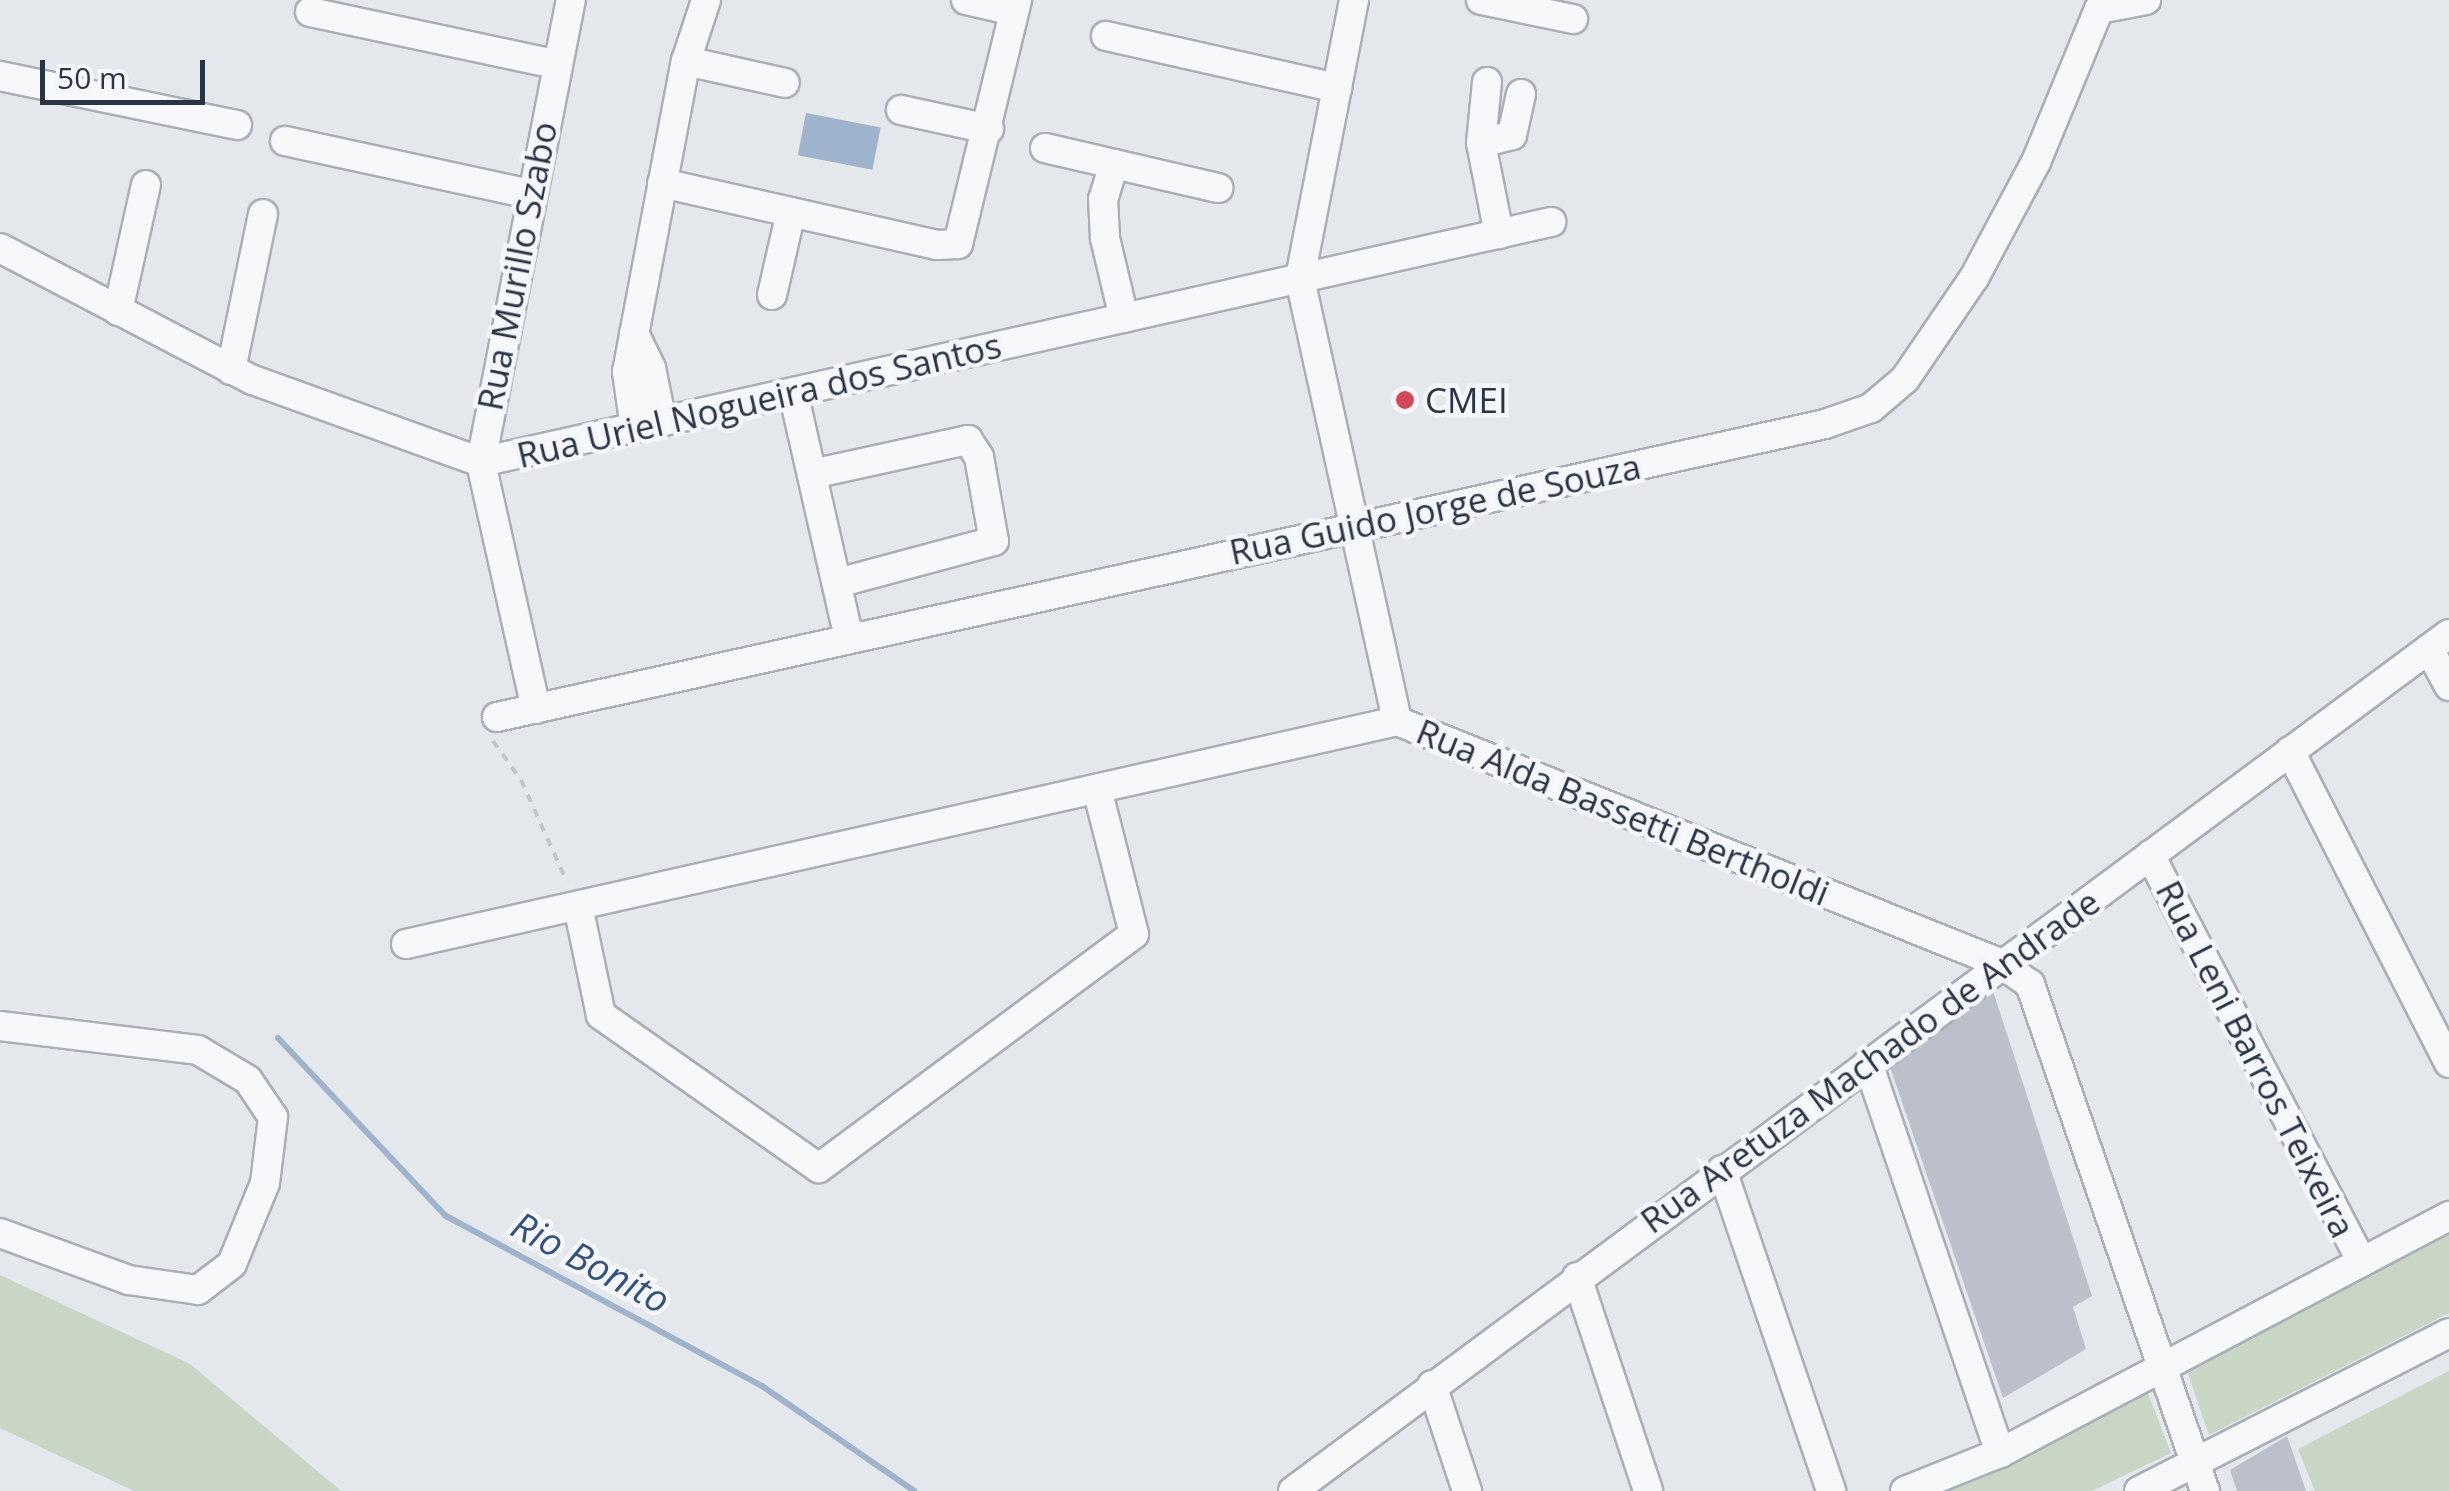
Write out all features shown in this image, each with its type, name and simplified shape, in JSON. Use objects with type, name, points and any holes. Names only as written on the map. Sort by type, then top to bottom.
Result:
[{"type":"street","name":"Rua Murillo Szabo","points":[[536,709],[481,462],[555,64],[572,0]]},
{"type":"street","points":[[649,425],[626,382],[686,61],[706,0]]},
{"type":"street","points":[[662,184],[958,244],[1016,6],[966,0]]},
{"type":"street","name":"Rua Alda Bassetti Bertholdi","points":[[1354,0],[1300,278],[1397,721],[2002,964],[2037,995],[2205,1491]]},
{"type":"street","points":[[1482,0],[1574,19]]},
{"type":"street","name":"Rua Guido Jorge de Souza","points":[[497,718],[1354,524],[1825,424],[1888,396],[1938,335],[2012,209],[2102,5],[2146,0]]},
{"type":"street","points":[[310,12],[555,64]]},
{"type":"street","points":[[1106,36],[1337,88]]},
{"type":"street","points":[[686,61],[786,84]]},
{"type":"street","points":[[0,76],[236,125]]},
{"type":"street","points":[[1487,82],[1480,143],[1499,234]]},
{"type":"street","points":[[1480,143],[1512,135],[1521,94]]},
{"type":"street","points":[[901,110],[988,129]]},
{"type":"street","points":[[286,140],[531,194]]},
{"type":"street","points":[[1045,148],[1218,188]]},
{"type":"street","points":[[1114,164],[1103,199],[1105,238],[1124,318]]},
{"type":"street","points":[[118,310],[146,185]]},
{"type":"street","points":[[772,295],[791,212]]},
{"type":"street","points":[[232,370],[262,214]]},
{"type":"street","name":"Rua Uriel Nogueira dos Santos","points":[[0,248],[232,370],[481,462],[1551,222]]},
{"type":"street","points":[[793,392],[849,638]]},
{"type":"street","points":[[812,474],[968,440],[979,457],[994,542],[837,584]]},
{"type":"street","points":[[2439,641],[2449,686]]},
{"type":"street","name":"Rua Aretuza Machado de Andrade","points":[[1292,1491],[2439,641]]},
{"type":"street","points":[[406,944],[1397,721]]},
{"type":"street","points":[[2290,752],[2449,1063]]},
{"type":"street","points":[[578,906],[602,1015],[818,1168],[1134,934],[1098,789]]},
{"type":"street","name":"Rua Leni Barros Teixeira","points":[[2150,855],[2362,1262]]},
{"type":"street","points":[[0,1026],[198,1050],[248,1080],[273,1117],[265,1183],[232,1264],[198,1290],[129,1280],[0,1233]]},
{"type":"street","points":[[1868,1063],[2000,1453]]},
{"type":"street","points":[[1722,1170],[1831,1491]]},
{"type":"street","points":[[1905,1491],[2000,1453],[2449,1216]]},
{"type":"street","points":[[1577,1277],[1648,1491]]},
{"type":"street","points":[[2139,1491],[2449,1333]]},
{"type":"street","points":[[1432,1384],[1467,1491]]},
{"type":"path","points":[[497,718],[492,729],[498,752],[522,780],[578,906]]},
{"type":"green space","points":[[2449,1233],[2449,1313],[2209,1435],[2185,1365]]},
{"type":"green space","points":[[0,1275],[190,1364],[341,1491],[134,1491],[0,1428]]},
{"type":"green space","points":[[2449,1371],[2449,1491],[2315,1491],[2298,1449]]},
{"type":"green space","points":[[2147,1391],[2171,1453],[2092,1491],[1936,1491]]},
{"type":"water","points":[[806,113],[881,128],[872,170],[798,155]]},
{"type":"building","points":[[1992,988],[2092,1296],[2073,1307],[2086,1349],[2003,1398],[1889,1064]]},
{"type":"building","points":[[2287,1436],[2306,1491],[2237,1491],[2230,1470]]},
{"type":"waterway","name":"Rio Bonito","points":[[278,1038],[446,1216],[762,1386],[914,1491]]},
{"type":"place","name":"CMEI","points":[[1405,400]]}]
